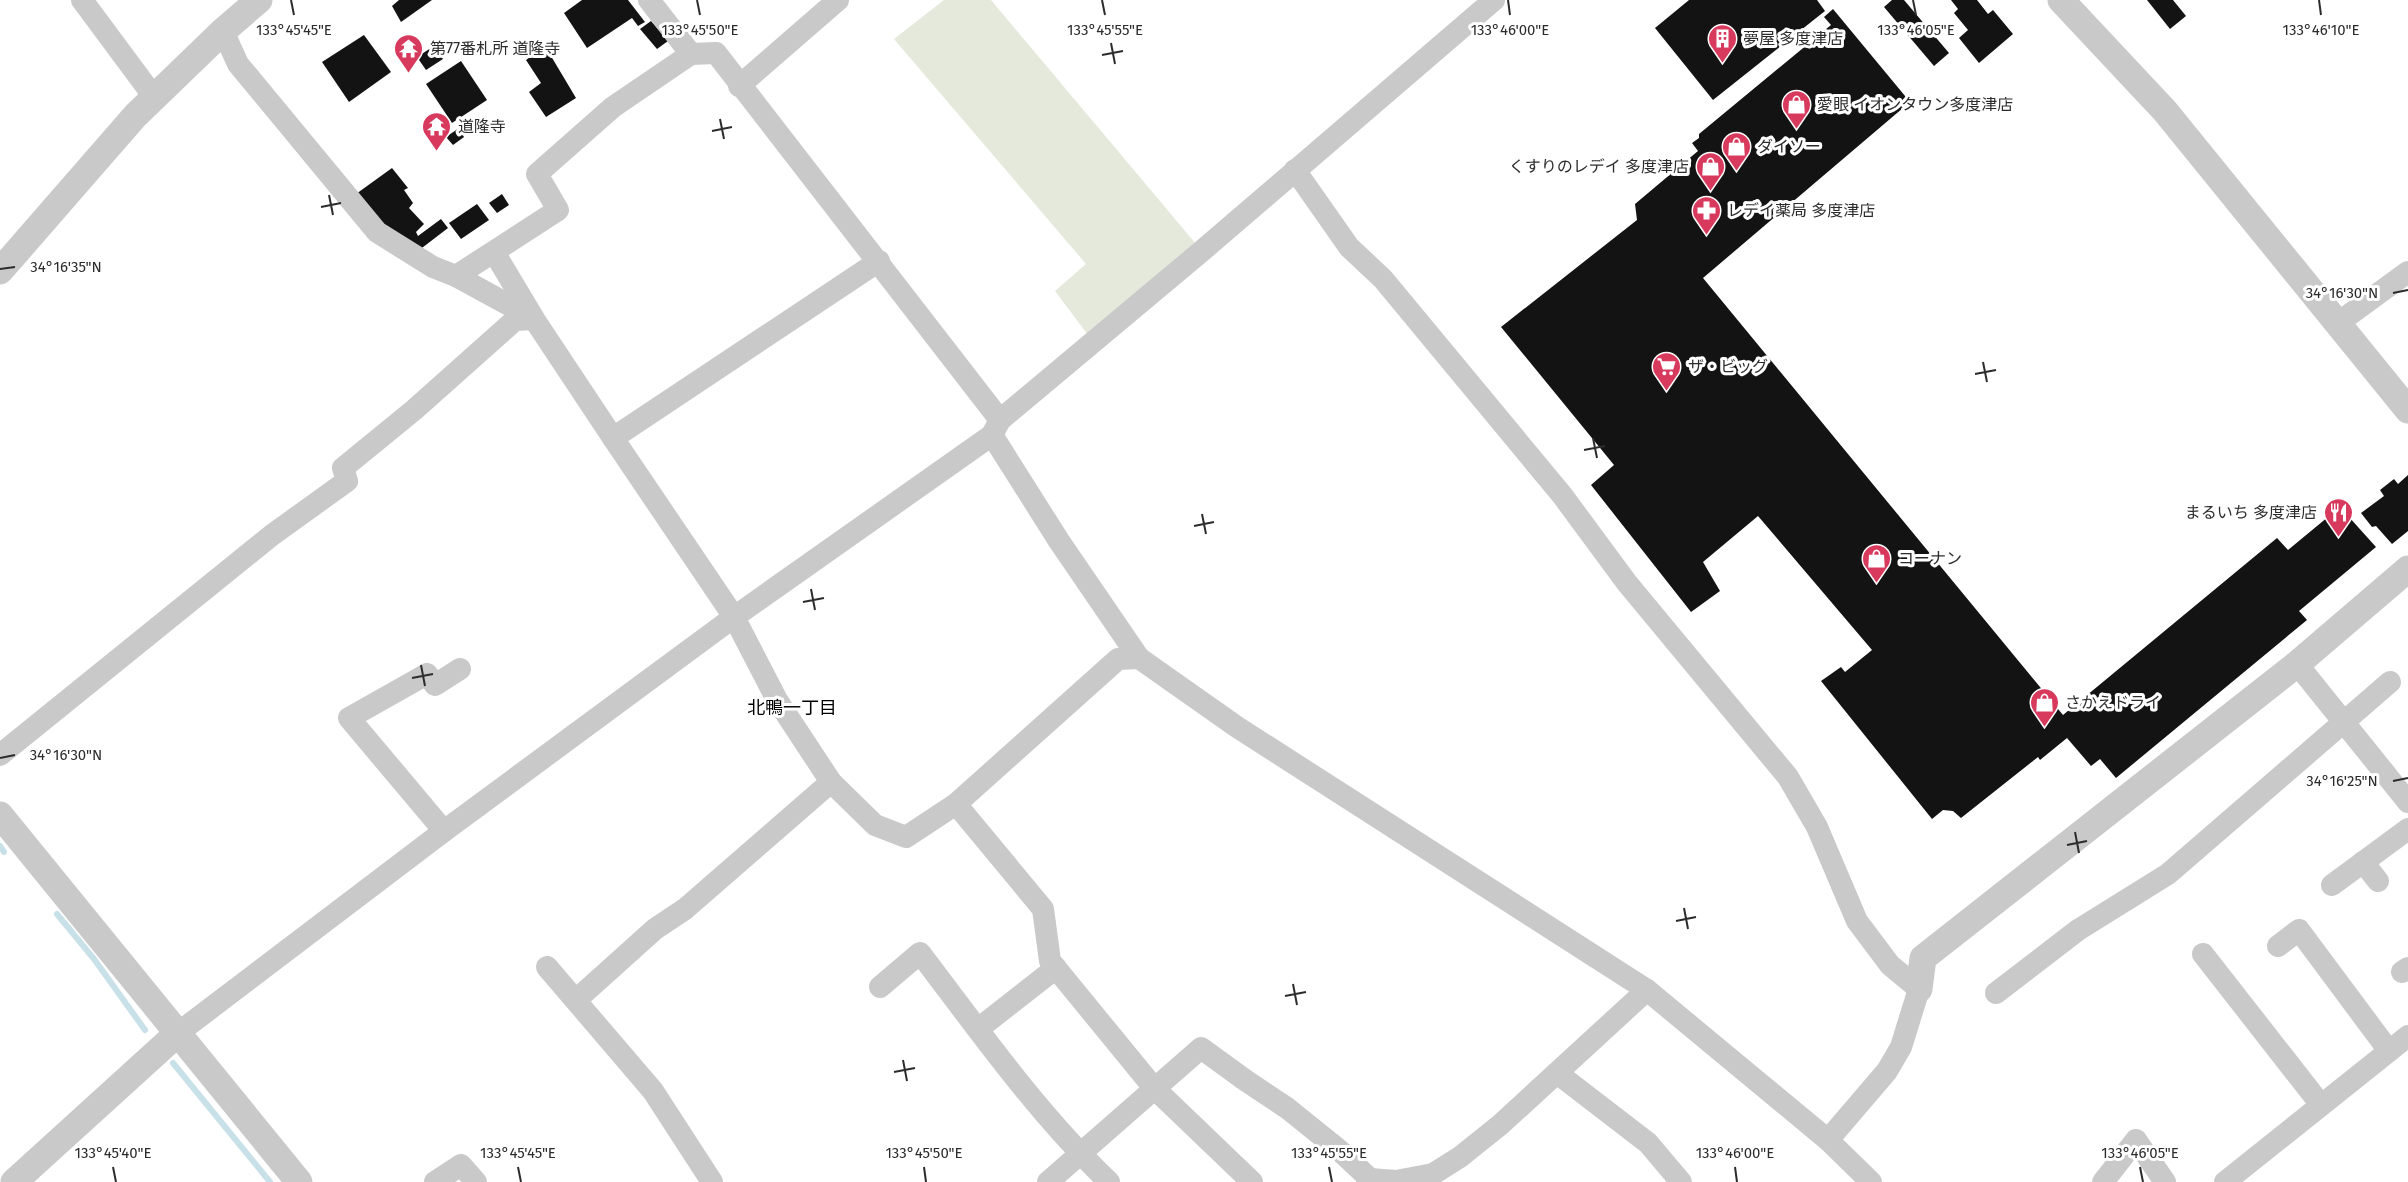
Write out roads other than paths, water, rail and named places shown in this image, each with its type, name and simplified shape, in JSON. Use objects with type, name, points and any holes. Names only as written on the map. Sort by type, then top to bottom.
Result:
[{"type":"street","points":[[82,0],[154,97]]},
{"type":"street","points":[[0,271],[135,116],[223,31],[259,0]]},
{"type":"street","points":[[649,0],[691,54]]},
{"type":"street","points":[[739,86],[838,0]]},
{"type":"street","points":[[14,1182],[178,1033],[444,831],[734,616],[996,428],[1494,0]]},
{"type":"street","points":[[2061,0],[2165,111],[2408,410]]},
{"type":"street","points":[[223,31],[238,64],[377,232],[433,267],[515,306],[534,319]]},
{"type":"street","points":[[456,276],[558,210],[537,174],[613,107],[691,54],[716,53],[739,86],[879,261],[996,428],[1059,541],[1138,658],[1237,727],[1647,990],[1827,1140],[1871,1182]]},
{"type":"street","points":[[1295,170],[1349,247],[1383,279],[1562,495],[1627,583],[1788,777],[1816,827],[1857,921],[1890,965],[1919,989]]},
{"type":"street","points":[[494,252],[534,319],[734,616],[777,700],[831,782],[875,825],[906,837],[956,804],[1118,659],[1138,658]]},
{"type":"street","points":[[613,438],[879,261]]},
{"type":"street","points":[[2338,323],[2408,272]]},
{"type":"street","points":[[0,755],[272,535],[347,481],[343,468],[414,410],[515,320],[534,319]]},
{"type":"street","points":[[1827,1140],[1887,1071],[1901,1047],[1919,989],[1923,958],[2296,664],[2408,569]]},
{"type":"street","points":[[2296,664],[2408,802]]},
{"type":"street","points":[[444,831],[349,718],[428,674],[435,685],[460,669]]},
{"type":"street","points":[[1996,993],[2078,930],[2168,874],[2390,682]]},
{"type":"street","points":[[576,1000],[655,929],[685,909],[831,782]]},
{"type":"street","points":[[956,804],[1043,909],[1050,961],[1154,1088],[1252,1182]]},
{"type":"street","points":[[0,814],[299,1182]]},
{"type":"street","points":[[2332,885],[2408,829]]},
{"type":"street","points":[[2362,862],[2378,881]]},
{"type":"street","points":[[2278,946],[2299,930],[2389,1051]]},
{"type":"street","points":[[880,987],[920,954],[1080,1154],[1109,1182]]},
{"type":"street","points":[[2203,954],[2321,1105]]},
{"type":"street","points":[[547,967],[653,1091],[712,1182]]},
{"type":"street","points":[[978,1029],[1056,968]]},
{"type":"street","points":[[1048,1182],[1201,1048],[1287,1108],[1338,1149],[1368,1180],[1396,1182],[1433,1174],[1460,1157],[1500,1125],[1647,990]]},
{"type":"street","points":[[2225,1182],[2408,1036]]},
{"type":"street","points":[[1557,1073],[1648,1143],[1681,1182]]},
{"type":"street","points":[[2103,1182],[2136,1140],[2165,1182]]},
{"type":"street","points":[[435,1182],[461,1166],[476,1182]]},
{"type":"waterway","points":[[0,846],[4,852]]},
{"type":"waterway","points":[[57,914],[94,959],[145,1030]]},
{"type":"waterway","points":[[173,1063],[270,1182]]},
{"type":"place","name":"夢屋 多度津店","points":[[1722,64]]},
{"type":"place","name":"第77番札所 道隆寺","points":[[409,74]]},
{"type":"place","name":"愛眼 イオンタウン多度津店","points":[[1796,130]]},
{"type":"place","name":"道隆寺","points":[[437,152]]},
{"type":"place","name":"ダイソー","points":[[1736,172]]},
{"type":"place","name":"くすりのレデイ 多度津店","points":[[1710,192]]},
{"type":"place","name":"レデイ薬局 多度津店","points":[[1706,236]]},
{"type":"place","name":"ザ・ビッグ","points":[[1667,392]]},
{"type":"place","name":"まるいち 多度津店","points":[[2338,538]]},
{"type":"place","name":"コーナン","points":[[1877,584]]},
{"type":"place","name":"さかえドライ","points":[[2044,728]]},
{"type":"district","name":"北鴨一丁目","points":[[792,708]]}]
